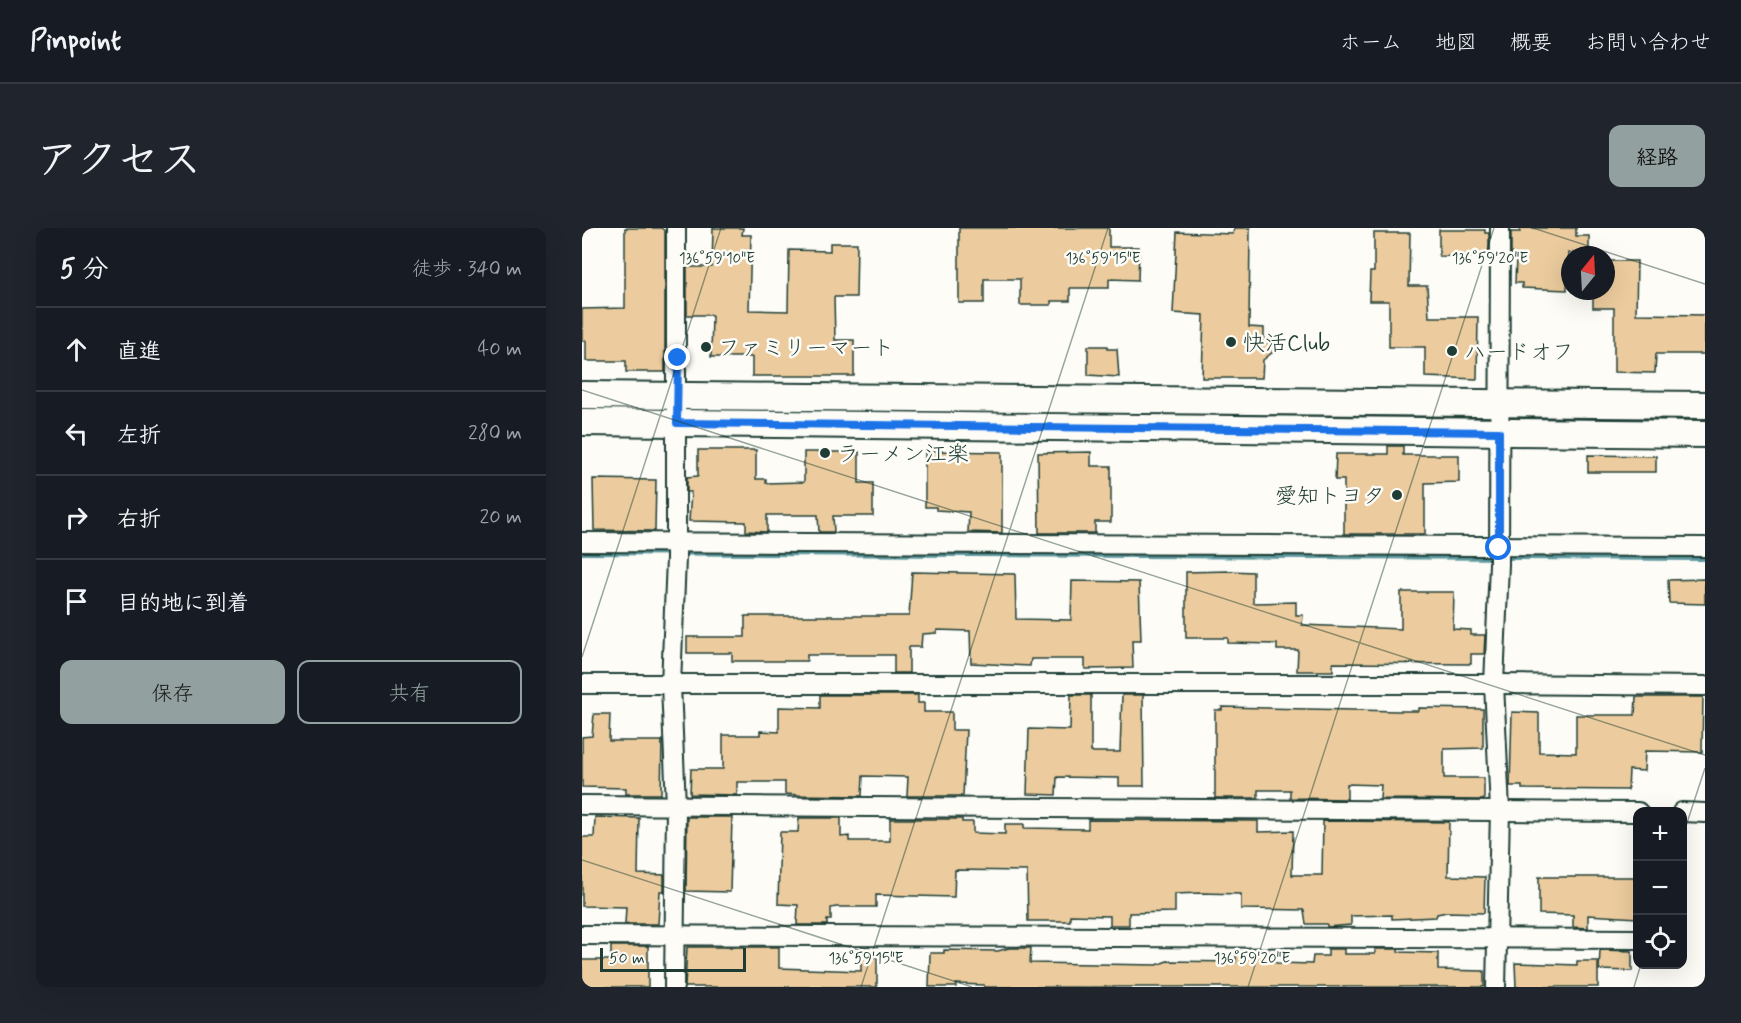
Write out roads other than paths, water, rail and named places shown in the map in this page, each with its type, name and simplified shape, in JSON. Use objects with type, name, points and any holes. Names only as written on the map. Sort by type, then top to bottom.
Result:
[{"type":"street","points":[[674,987],[676,806],[671,685],[676,547],[676,228]]},
{"type":"street","points":[[1496,987],[1500,810],[1494,684],[1499,552],[1500,228]]},
{"type":"street","points":[[582,395],[1705,405]]},
{"type":"street","points":[[582,422],[1705,434]]},
{"type":"street","points":[[582,542],[676,547],[1499,552],[1705,547]]},
{"type":"street","points":[[582,684],[1705,686]]},
{"type":"street","points":[[582,805],[1633,812]]},
{"type":"street","points":[[1687,812],[1705,813]]},
{"type":"street","points":[[582,935],[1633,939]]},
{"type":"waterway","points":[[582,552],[1705,558]]},
{"type":"place","name":"快活Club","points":[[1231,342]]},
{"type":"place","name":"ファミリーマート","points":[[706,347]]},
{"type":"place","name":"ハードオフ","points":[[1452,351]]},
{"type":"place","name":"ラーメン江楽","points":[[825,453]]},
{"type":"place","name":"愛知トヨタ","points":[[1397,495]]}]
